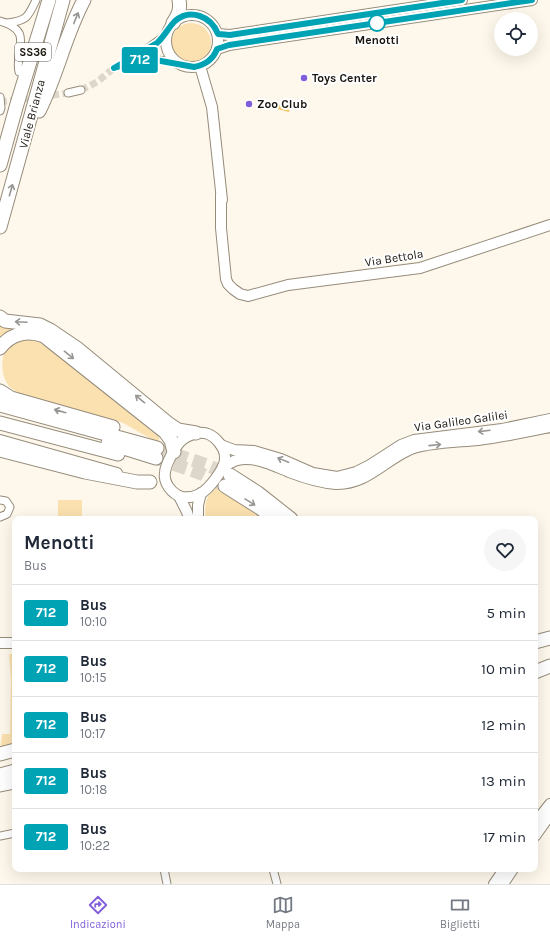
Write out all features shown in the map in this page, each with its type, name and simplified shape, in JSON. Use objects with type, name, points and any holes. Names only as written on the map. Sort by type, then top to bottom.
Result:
[{"type":"highway","points":[[17,104],[19,72],[40,0]]},
{"type":"highway","name":"Viale Brianza","points":[[0,165],[49,0]]},
{"type":"highway","name":"Viale Brianza","points":[[0,227],[63,0]]},
{"type":"highway","points":[[46,59],[62,29],[70,0]]},
{"type":"highway","points":[[26,136],[46,98],[58,62],[84,0]]},
{"type":"highway","points":[[170,27],[180,9],[179,0]]},
{"type":"highway","points":[[0,317],[5,321],[40,325],[50,330],[78,349],[169,424],[178,430],[196,433]]},
{"type":"highway","points":[[0,348],[8,339],[15,335],[26,332],[44,336],[165,432],[171,440],[174,452]]},
{"type":"highway","points":[[0,381],[10,391],[30,403]]},
{"type":"highway","points":[[0,391],[11,398],[110,426],[152,452]]},
{"type":"highway","points":[[0,405],[152,452]]},
{"type":"highway","points":[[0,413],[152,452]]},
{"type":"highway","points":[[0,423],[113,453],[136,456],[152,452]]},
{"type":"highway","points":[[0,450],[86,472],[137,482],[145,481]]},
{"type":"highway","points":[[226,476],[270,516]]},
{"type":"highway","points":[[226,476],[258,493],[287,516]]},
{"type":"highway","points":[[538,641],[550,638]]},
{"type":"highway","points":[[538,646],[550,644]]},
{"type":"highway","points":[[538,660],[550,658]]},
{"type":"highway","points":[[538,671],[550,666]]},
{"type":"highway","points":[[0,754],[12,751]]},
{"type":"highway","points":[[0,762],[12,759]]},
{"type":"highway","points":[[0,775],[12,772]]},
{"type":"highway","points":[[0,786],[12,783]]},
{"type":"street","points":[[4,22],[19,22],[26,18],[36,0]]},
{"type":"street","points":[[218,34],[230,35],[462,0]]},
{"type":"street","points":[[217,49],[229,45],[532,0]]},
{"type":"street","points":[[148,48],[162,38],[177,20],[186,16],[198,15],[210,22],[218,34],[219,40],[217,49],[211,59],[200,66],[187,67],[179,64],[150,59]]},
{"type":"street","points":[[4,22],[16,30],[21,40],[17,64],[19,72]]},
{"type":"street","points":[[170,27],[166,39],[167,48],[172,58],[179,64]]},
{"type":"street","name":"Via Bettola","points":[[200,66],[212,106],[230,272],[232,278],[241,289],[262,292],[288,285],[420,268],[550,225]]},
{"type":"street","points":[[68,93],[81,90]]},
{"type":"street","points":[[0,97],[0,111]]},
{"type":"street","name":"Via Galileo Galilei","points":[[221,445],[234,450],[254,451],[281,459],[313,473],[337,476],[356,472],[370,465],[401,445],[414,440],[502,429],[550,419]]},
{"type":"street","name":"Via Galileo Galilei","points":[[226,476],[235,460],[247,459],[261,460],[292,473],[319,481],[337,484],[348,483],[368,476],[402,453],[418,447],[504,437],[550,427]]},
{"type":"street","points":[[0,440],[145,481],[187,498],[201,494],[209,486],[226,476],[226,457],[221,445],[214,437],[208,434],[196,433],[181,441],[165,471],[159,476],[145,481]]},
{"type":"street","points":[[165,471],[165,478],[188,516]]},
{"type":"street","points":[[198,516],[198,505],[201,494]]},
{"type":"street","points":[[0,500],[6,501],[10,507],[9,512],[0,517]]},
{"type":"street","points":[[0,643],[12,643]]},
{"type":"street","points":[[538,819],[550,804]]},
{"type":"street","points":[[538,832],[548,819]]},
{"type":"street","points":[[0,836],[12,833]]},
{"type":"street","points":[[165,872],[167,884]]},
{"type":"street","points":[[274,872],[277,884]]},
{"type":"street","points":[[494,884],[502,872]]},
{"type":"street","points":[[503,884],[511,872]]},
{"type":"shaded area","points":[[191,23],[205,29],[211,43],[205,57],[191,63],[177,57],[171,43],[177,29]]},
{"type":"shaded area","points":[[275,103],[290,108],[289,112],[273,108]]},
{"type":"shaded area","points":[[0,322],[27,326],[0,344]]},
{"type":"shaded area","points":[[34,339],[50,350],[159,437],[159,442],[121,422],[22,394],[12,389],[4,376],[2,364],[4,353],[10,344],[15,341]]},
{"type":"shaded area","points":[[225,486],[264,516],[206,516],[205,507],[207,498],[216,488]]},
{"type":"shaded area","points":[[58,500],[82,500],[82,516],[58,516]]},
{"type":"shaded area","points":[[9,654],[12,654],[12,747],[0,750],[2,734],[10,734],[11,680]]},
{"type":"tunnel","points":[[81,90],[97,82],[114,68],[148,48]]},
{"type":"tunnel","points":[[126,64],[151,59]]},
{"type":"tunnel","points":[[0,102],[68,93]]},
{"type":"tunnel","points":[[157,448],[207,465],[230,475]]},
{"type":"tunnel","points":[[156,458],[202,474],[225,486]]},
{"type":"bus line","name":"712","points":[[462,0],[230,35],[218,34],[214,25],[207,19],[198,15],[190,15],[181,17],[173,23],[157,43],[114,68],[150,59],[179,64],[187,67],[194,67],[208,62],[214,56],[217,49],[229,45],[532,0]]},
{"type":"place","name":"Menotti","points":[[377,23]]},
{"type":"place","name":"Toys Center","points":[[304,78]]},
{"type":"place","name":"Zoo Club","points":[[249,104]]}]
